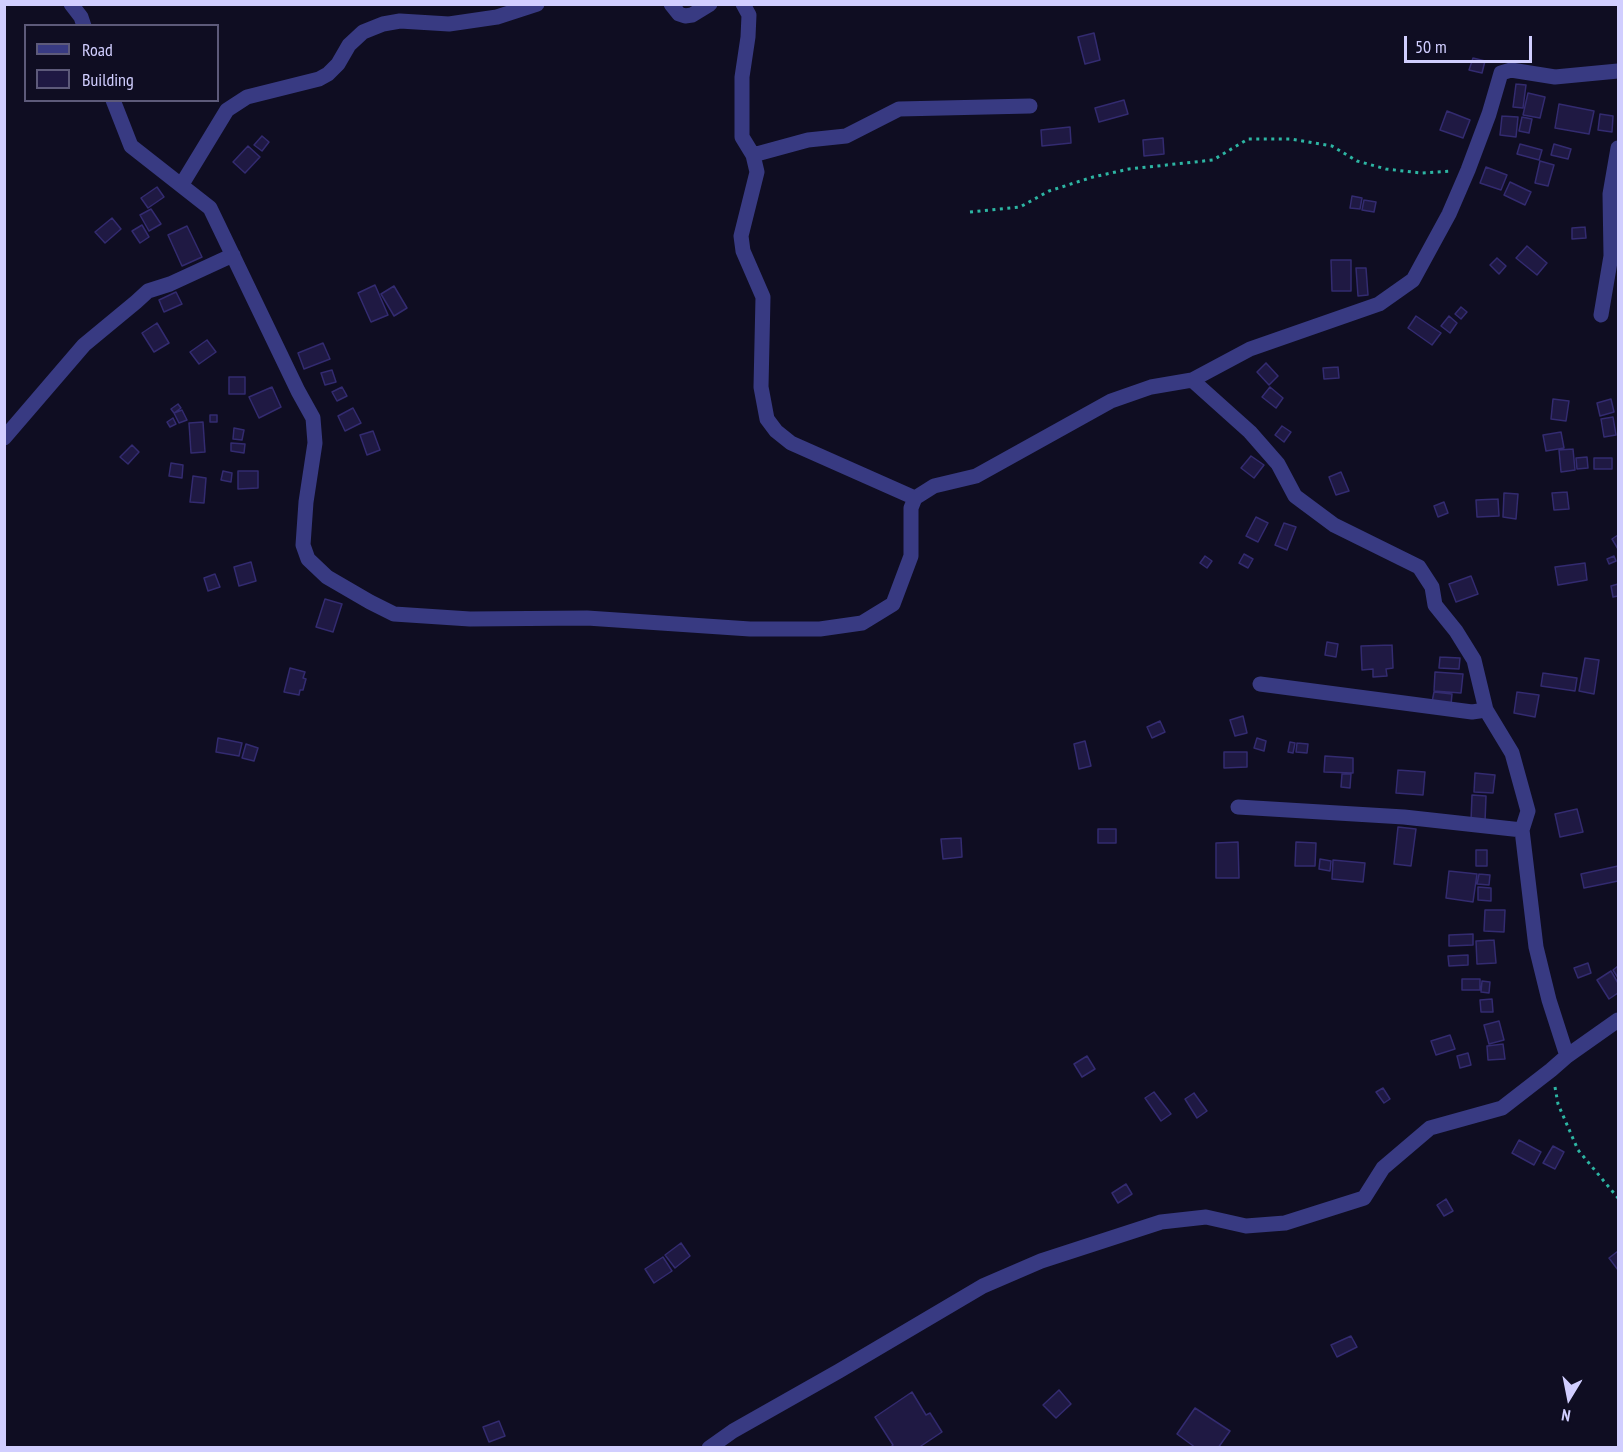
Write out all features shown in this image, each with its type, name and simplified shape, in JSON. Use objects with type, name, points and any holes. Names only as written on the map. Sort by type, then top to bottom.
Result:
[{"type":"street","points":[[70,4],[81,17],[83,24]]},
{"type":"street","points":[[182,184],[226,110],[247,98],[319,79],[328,74],[338,64],[349,45],[363,32],[383,24],[400,21],[449,24],[497,17],[537,4]]},
{"type":"street","points":[[671,4],[679,14],[685,16],[692,15],[710,4]]},
{"type":"street","points":[[743,4],[748,15],[748,26],[742,77],[742,137],[753,155],[757,172],[741,236],[745,257],[763,297],[761,387],[767,418],[776,431],[791,443],[915,498]]},
{"type":"street","points":[[114,102],[131,146],[210,208],[313,418],[315,443],[306,502],[303,545],[308,559],[327,577],[394,614],[470,619],[587,618],[750,629],[820,629],[862,623],[893,604],[911,556],[911,508],[915,498],[934,486],[976,476],[1111,401],[1151,387],[1192,380],[1250,349],[1379,304],[1413,280],[1449,214],[1468,170],[1490,114],[1501,73],[1510,70],[1555,77],[1618,71]]},
{"type":"street","points":[[753,155],[808,140],[846,136],[898,109],[1030,106]]},
{"type":"street","points":[[1601,315],[1611,256],[1610,194],[1618,148]]},
{"type":"street","points":[[4,438],[84,345],[147,291],[170,284],[233,255]]},
{"type":"street","points":[[1192,380],[1250,432],[1278,464],[1295,496],[1334,525],[1419,567],[1432,587],[1435,606],[1456,631],[1474,660],[1486,710],[1512,753],[1528,811],[1522,830],[1536,947],[1567,1056]]},
{"type":"street","points":[[1260,684],[1472,712],[1486,710]]},
{"type":"street","points":[[1238,807],[1404,817],[1522,830]]},
{"type":"street","points":[[709,1448],[733,1431],[983,1286],[1041,1261],[1161,1222],[1206,1217],[1246,1227],[1285,1224],[1364,1198],[1383,1167],[1430,1128],[1503,1108],[1567,1056],[1618,1020]]},
{"type":"path","points":[[970,212],[1020,207],[1049,191],[1093,177],[1129,169],[1213,160],[1248,139],[1292,139],[1332,146],[1357,161],[1386,169],[1421,173],[1468,170]]},
{"type":"path","points":[[1551,1070],[1558,1104],[1578,1150],[1618,1198]]},
{"type":"building","points":[[1094,33],[1100,60],[1085,64],[1078,37]]},
{"type":"building","points":[[1473,58],[1485,61],[1482,73],[1469,70]]},
{"type":"building","points":[[1516,84],[1526,85],[1523,108],[1513,107]]},
{"type":"building","points":[[1528,93],[1545,97],[1540,118],[1523,115]]},
{"type":"building","points":[[1124,100],[1128,114],[1099,122],[1095,108]]},
{"type":"building","points":[[1559,104],[1594,111],[1589,134],[1555,128]]},
{"type":"building","points":[[1447,111],[1470,120],[1463,138],[1440,130]]},
{"type":"building","points":[[1600,114],[1613,116],[1612,132],[1598,130]]},
{"type":"building","points":[[1502,116],[1518,117],[1516,137],[1500,135]]},
{"type":"building","points":[[1522,117],[1532,119],[1529,133],[1519,131]]},
{"type":"building","points":[[1070,127],[1071,143],[1042,146],[1041,130]]},
{"type":"building","points":[[262,136],[269,142],[262,151],[254,145]]},
{"type":"building","points":[[1163,138],[1164,154],[1144,156],[1143,140]]},
{"type":"building","points":[[1520,144],[1542,150],[1539,160],[1517,154]]},
{"type":"building","points":[[1554,144],[1571,149],[1568,159],[1551,155]]},
{"type":"building","points":[[248,146],[260,157],[245,173],[233,162]]},
{"type":"building","points":[[1540,161],[1554,165],[1548,186],[1535,183]]},
{"type":"building","points":[[1486,167],[1507,175],[1501,190],[1480,183]]},
{"type":"building","points":[[1510,182],[1531,192],[1525,205],[1504,195]]},
{"type":"building","points":[[157,187],[164,197],[148,208],[141,198]]},
{"type":"building","points":[[1352,196],[1362,198],[1360,209],[1350,208]]},
{"type":"building","points":[[1364,200],[1376,202],[1374,212],[1362,210]]},
{"type":"building","points":[[151,209],[161,224],[149,231],[140,215]]},
{"type":"building","points":[[112,218],[121,229],[105,243],[95,232]]},
{"type":"building","points":[[142,225],[149,237],[140,243],[132,231]]},
{"type":"building","points":[[187,226],[202,257],[182,266],[168,235]]},
{"type":"building","points":[[1585,227],[1586,238],[1572,239],[1572,228]]},
{"type":"building","points":[[1527,246],[1547,263],[1537,275],[1516,258]]},
{"type":"building","points":[[1497,258],[1506,266],[1499,274],[1490,265]]},
{"type":"building","points":[[1331,260],[1351,260],[1351,291],[1332,291]]},
{"type":"building","points":[[1356,268],[1366,268],[1368,295],[1358,296]]},
{"type":"building","points":[[375,285],[388,315],[371,322],[358,293]]},
{"type":"building","points":[[394,286],[407,308],[394,316],[381,294]]},
{"type":"building","points":[[176,292],[182,304],[164,312],[159,300]]},
{"type":"building","points":[[1461,307],[1467,312],[1461,319],[1455,314]]},
{"type":"building","points":[[1416,316],[1441,333],[1432,345],[1408,328]]},
{"type":"building","points":[[1449,316],[1457,323],[1450,333],[1441,326]]},
{"type":"building","points":[[157,323],[169,343],[154,352],[142,333]]},
{"type":"building","points":[[207,340],[216,352],[199,364],[190,352]]},
{"type":"building","points":[[323,343],[330,359],[304,369],[298,353]]},
{"type":"building","points":[[1266,363],[1278,376],[1269,385],[1257,372]]},
{"type":"building","points":[[1338,367],[1339,378],[1324,379],[1323,368]]},
{"type":"building","points":[[332,370],[336,382],[325,385],[321,373]]},
{"type":"building","points":[[229,377],[245,377],[245,394],[229,394]]},
{"type":"building","points":[[272,387],[281,407],[259,418],[249,397]]},
{"type":"building","points":[[342,387],[347,396],[337,401],[332,392]]},
{"type":"building","points":[[1270,387],[1283,398],[1276,408],[1262,397]]},
{"type":"building","points":[[1553,399],[1569,401],[1566,421],[1551,419]]},
{"type":"building","points":[[1611,399],[1614,412],[1600,416],[1597,403]]},
{"type":"building","points":[[178,404],[181,408],[174,413],[171,409]]},
{"type":"building","points":[[353,408],[361,423],[345,431],[338,416]]},
{"type":"building","points":[[182,410],[187,420],[179,423],[174,413]]},
{"type":"building","points":[[210,415],[217,415],[217,422],[210,422]]},
{"type":"building","points":[[1613,417],[1616,435],[1604,437],[1601,419]]},
{"type":"building","points":[[173,418],[176,424],[170,427],[167,422]]},
{"type":"building","points":[[203,422],[205,452],[191,453],[189,423]]},
{"type":"building","points":[[1282,426],[1291,432],[1284,442],[1275,435]]},
{"type":"building","points":[[234,428],[244,430],[242,440],[233,439]]},
{"type":"building","points":[[373,431],[380,450],[367,455],[360,435]]},
{"type":"building","points":[[1561,432],[1564,448],[1546,451],[1543,435]]},
{"type":"building","points":[[231,443],[245,444],[244,453],[231,451]]},
{"type":"building","points":[[132,445],[139,452],[128,464],[120,457]]},
{"type":"building","points":[[1573,449],[1575,470],[1561,472],[1559,450]]},
{"type":"building","points":[[1251,456],[1264,465],[1254,478],[1241,468]]},
{"type":"building","points":[[1587,457],[1588,468],[1577,469],[1576,458]]},
{"type":"building","points":[[1594,458],[1612,458],[1612,469],[1594,469]]},
{"type":"building","points":[[171,463],[183,465],[182,478],[169,476]]},
{"type":"building","points":[[223,471],[232,473],[231,482],[221,480]]},
{"type":"building","points":[[238,471],[258,471],[258,488],[238,489]]},
{"type":"building","points":[[1341,472],[1349,491],[1336,495],[1329,477]]},
{"type":"building","points":[[193,476],[206,478],[204,503],[190,502]]},
{"type":"building","points":[[1567,492],[1569,509],[1554,510],[1552,493]]},
{"type":"building","points":[[1504,493],[1518,494],[1516,519],[1503,517]]},
{"type":"building","points":[[1498,499],[1499,516],[1477,517],[1476,500]]},
{"type":"building","points":[[1444,502],[1448,513],[1438,517],[1434,506]]},
{"type":"building","points":[[1256,517],[1268,523],[1258,542],[1246,536]]},
{"type":"building","points":[[1284,523],[1296,527],[1287,550],[1275,545]]},
{"type":"building","points":[[1618,535],[1618,549],[1612,539]]},
{"type":"building","points":[[1244,554],[1253,559],[1248,568],[1239,563]]},
{"type":"building","points":[[1205,556],[1212,561],[1207,568],[1200,563]]},
{"type":"building","points":[[1614,556],[1616,561],[1609,564],[1607,559]]},
{"type":"building","points":[[251,562],[256,581],[239,586],[234,567]]},
{"type":"building","points":[[1585,563],[1587,580],[1558,585],[1555,567]]},
{"type":"building","points":[[215,574],[220,587],[208,591],[204,578]]},
{"type":"building","points":[[1471,576],[1478,594],[1456,602],[1449,584]]},
{"type":"building","points":[[1618,584],[1618,596],[1613,597],[1611,586]]},
{"type":"building","points":[[325,599],[342,604],[333,632],[316,627]]},
{"type":"building","points":[[1327,642],[1338,644],[1336,657],[1325,655]]},
{"type":"building","points":[[1392,645],[1393,668],[1386,669],[1387,676],[1373,677],[1373,669],[1362,670],[1361,646]]},
{"type":"building","points":[[1440,657],[1460,658],[1459,669],[1439,668]]},
{"type":"building","points":[[1585,658],[1599,660],[1594,694],[1579,691]]},
{"type":"building","points":[[290,668],[305,672],[303,678],[306,679],[299,695],[284,692]]},
{"type":"building","points":[[1435,672],[1463,674],[1461,693],[1434,691]]},
{"type":"building","points":[[1543,673],[1577,678],[1575,691],[1541,686]]},
{"type":"building","points":[[1434,692],[1452,694],[1451,705],[1432,702]]},
{"type":"building","points":[[1517,692],[1539,695],[1535,717],[1514,713]]},
{"type":"building","points":[[1243,716],[1247,733],[1235,736],[1230,720]]},
{"type":"building","points":[[1160,721],[1165,732],[1152,738],[1147,727]]},
{"type":"building","points":[[218,738],[242,743],[239,756],[216,752]]},
{"type":"building","points":[[1257,738],[1266,741],[1264,751],[1254,748]]},
{"type":"building","points":[[1085,741],[1091,766],[1079,769],[1074,744]]},
{"type":"building","points":[[1290,742],[1295,743],[1293,753],[1288,752]]},
{"type":"building","points":[[1297,743],[1308,744],[1307,753],[1296,752]]},
{"type":"building","points":[[246,744],[258,748],[254,761],[242,758]]},
{"type":"building","points":[[1224,752],[1247,752],[1247,767],[1224,768]]},
{"type":"building","points":[[1325,756],[1353,758],[1353,773],[1324,772]]},
{"type":"building","points":[[1398,770],[1425,772],[1423,795],[1396,793]]},
{"type":"building","points":[[1475,773],[1495,775],[1493,793],[1474,792]]},
{"type":"building","points":[[1342,774],[1351,774],[1350,788],[1341,787]]},
{"type":"building","points":[[1472,795],[1486,796],[1485,822],[1471,821]]},
{"type":"building","points":[[1577,809],[1583,832],[1560,837],[1555,814]]},
{"type":"building","points":[[1398,827],[1416,829],[1411,866],[1394,864]]},
{"type":"building","points":[[1098,829],[1116,829],[1116,843],[1098,843]]},
{"type":"building","points":[[961,838],[962,857],[943,859],[941,839]]},
{"type":"building","points":[[1238,842],[1239,878],[1216,878],[1216,843]]},
{"type":"building","points":[[1296,842],[1316,843],[1315,866],[1295,866]]},
{"type":"building","points":[[1476,850],[1487,850],[1487,866],[1476,866]]},
{"type":"building","points":[[1320,859],[1331,861],[1330,871],[1319,869]]},
{"type":"building","points":[[1333,860],[1365,863],[1363,882],[1332,879]]},
{"type":"building","points":[[1618,866],[1618,881],[1584,888],[1581,874]]},
{"type":"building","points":[[1449,871],[1477,874],[1473,902],[1446,898]]},
{"type":"building","points":[[1479,874],[1490,875],[1489,885],[1477,884]]},
{"type":"building","points":[[1478,887],[1491,888],[1491,901],[1478,900]]},
{"type":"building","points":[[1485,910],[1505,910],[1504,932],[1484,931]]},
{"type":"building","points":[[1473,934],[1473,945],[1449,946],[1449,935]]},
{"type":"building","points":[[1494,940],[1496,963],[1477,964],[1476,941]]},
{"type":"building","points":[[1468,955],[1468,965],[1449,966],[1448,956]]},
{"type":"building","points":[[1588,963],[1591,973],[1578,978],[1574,968]]},
{"type":"building","points":[[1618,966],[1618,978],[1613,970]]},
{"type":"building","points":[[1611,971],[1618,983],[1618,993],[1609,999],[1597,980]]},
{"type":"building","points":[[1462,979],[1480,979],[1480,990],[1462,990]]},
{"type":"building","points":[[1482,981],[1490,982],[1489,993],[1481,992]]},
{"type":"building","points":[[1492,999],[1493,1012],[1481,1012],[1480,1000]]},
{"type":"building","points":[[1499,1021],[1504,1040],[1489,1044],[1484,1025]]},
{"type":"building","points":[[1450,1035],[1455,1049],[1436,1055],[1431,1041]]},
{"type":"building","points":[[1503,1044],[1505,1059],[1488,1060],[1487,1046]]},
{"type":"building","points":[[1468,1053],[1471,1065],[1460,1068],[1457,1056]]},
{"type":"building","points":[[1087,1056],[1095,1069],[1082,1077],[1074,1064]]},
{"type":"building","points":[[1383,1088],[1390,1099],[1384,1103],[1376,1092]]},
{"type":"building","points":[[1154,1092],[1171,1114],[1161,1121],[1145,1098]]},
{"type":"building","points":[[1194,1093],[1207,1111],[1197,1118],[1185,1099]]},
{"type":"building","points":[[1519,1140],[1541,1152],[1534,1165],[1512,1153]]},
{"type":"building","points":[[1553,1146],[1564,1152],[1555,1169],[1543,1163]]},
{"type":"building","points":[[1126,1184],[1132,1194],[1118,1203],[1112,1193]]},
{"type":"building","points":[[1446,1199],[1453,1211],[1444,1216],[1437,1205]]},
{"type":"building","points":[[681,1243],[690,1256],[675,1268],[665,1255]]},
{"type":"building","points":[[1618,1251],[1618,1270],[1609,1258]]},
{"type":"building","points":[[663,1257],[672,1271],[654,1283],[645,1269]]},
{"type":"building","points":[[1351,1336],[1357,1347],[1337,1357],[1331,1345]]},
{"type":"building","points":[[1059,1390],[1071,1404],[1056,1418],[1043,1405]]},
{"type":"building","points":[[912,1392],[926,1415],[930,1413],[942,1432],[918,1448],[890,1448],[893,1445],[875,1417]]},
{"type":"building","points":[[1195,1408],[1230,1431],[1218,1448],[1196,1448],[1177,1434]]},
{"type":"building","points":[[499,1421],[505,1436],[489,1442],[483,1427]]}]
